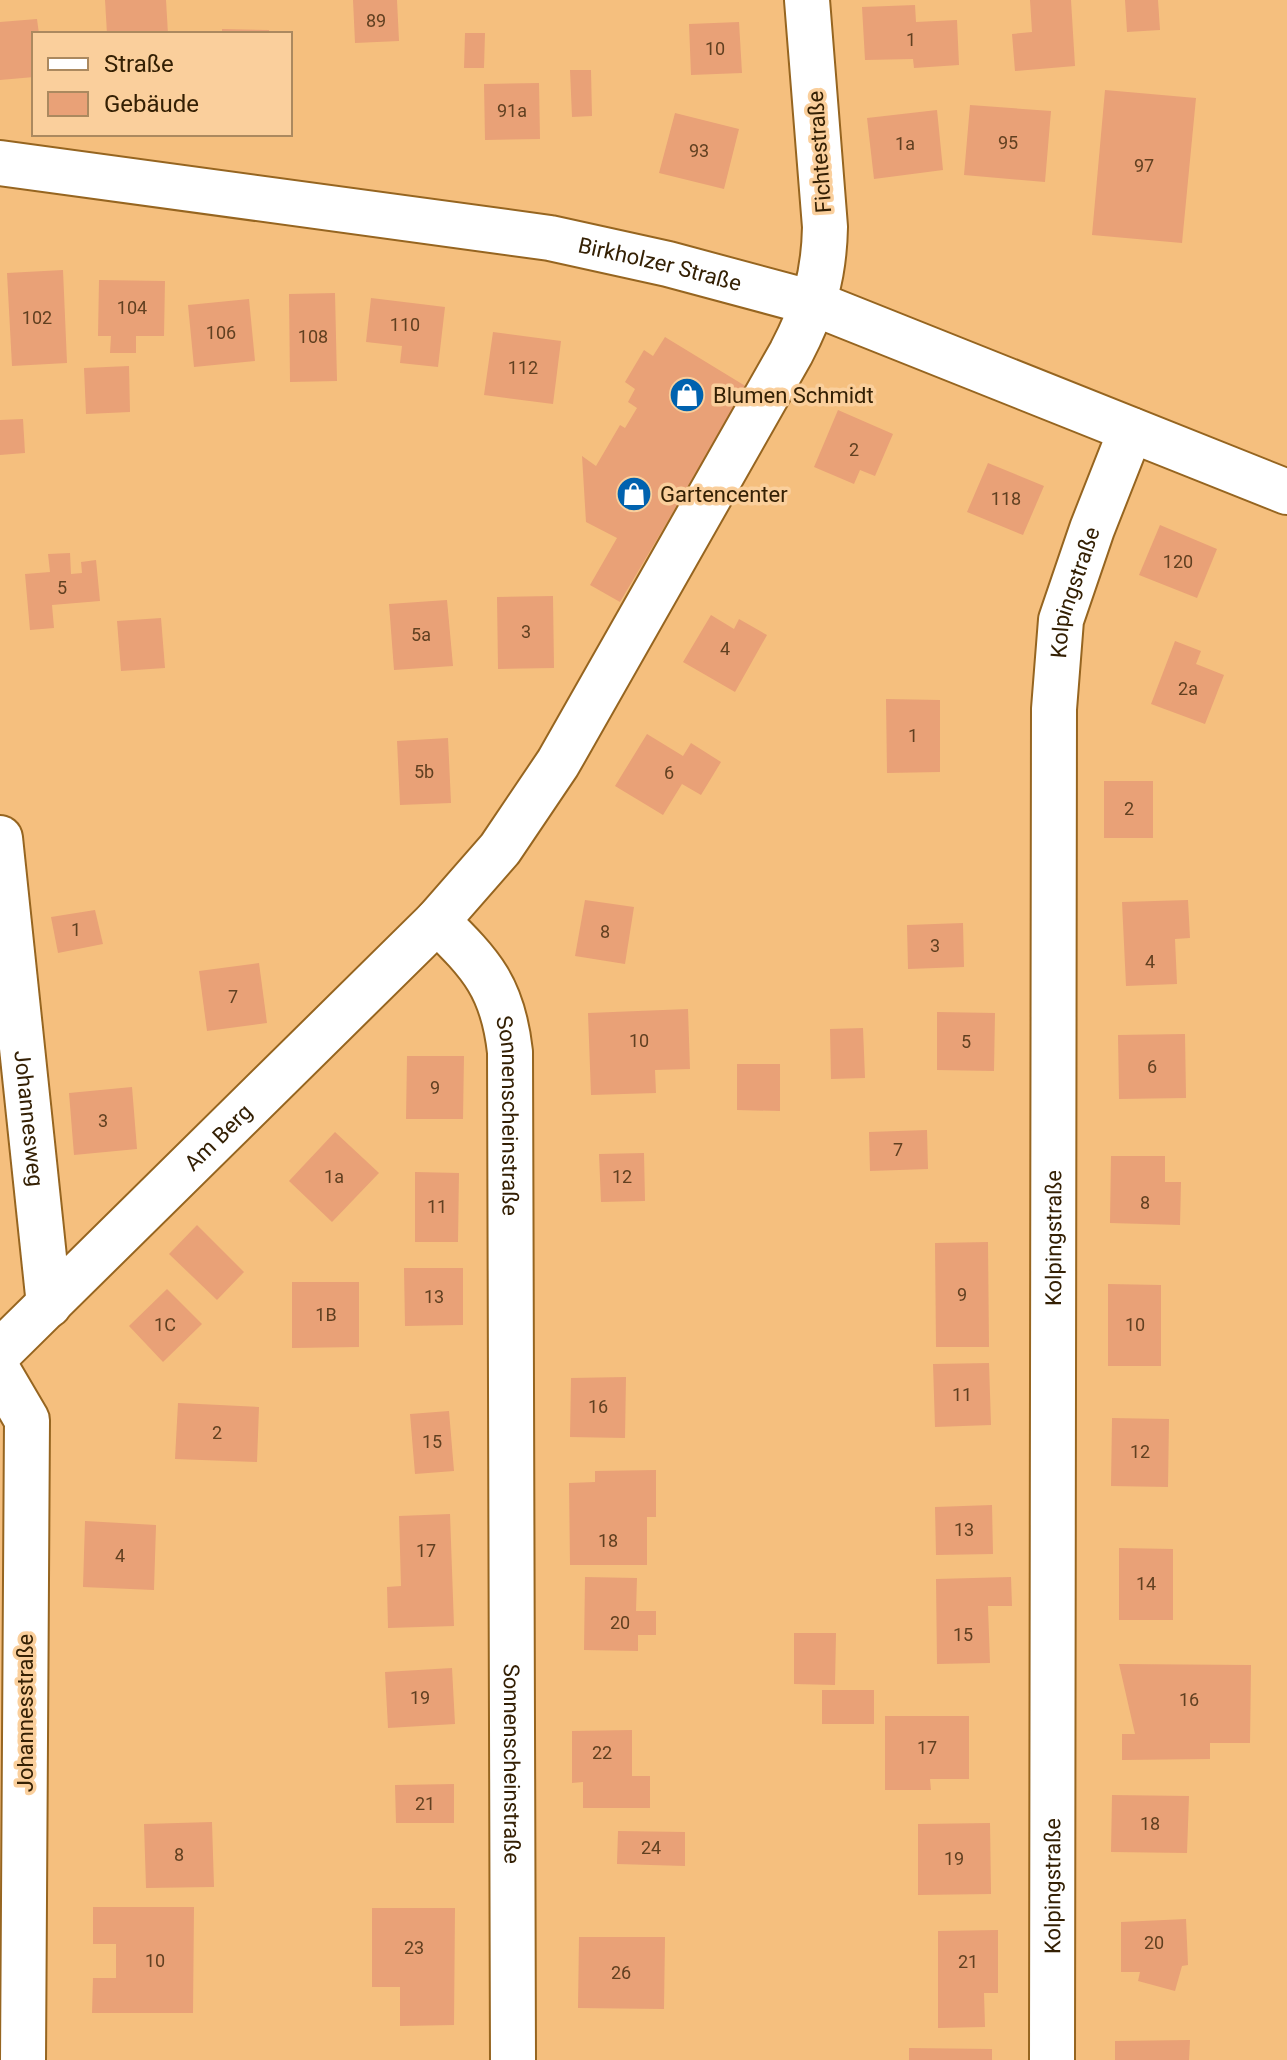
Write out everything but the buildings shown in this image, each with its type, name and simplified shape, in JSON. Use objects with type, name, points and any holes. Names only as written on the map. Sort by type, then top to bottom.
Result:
[{"type":"street","name":"Fichtestraße","points":[[807,0],[825,227],[824,265],[813,303]]},
{"type":"street","name":"Birkholzer Straße","points":[[0,163],[550,238],[668,264],[813,303],[1287,492]]},
{"type":"street","points":[[437,921],[500,849],[558,763],[791,353],[813,303]]},
{"type":"street","name":"Kolpingstraße","points":[[1052,2060],[1054,709],[1061,620],[1131,430]]},
{"type":"street","name":"Johannesweg","points":[[0,838],[49,1305]]},
{"type":"street","name":"Am Berg","points":[[0,1352],[437,921]]},
{"type":"street","name":"Sonnenscheinstraße","points":[[437,921],[475,958],[500,998],[510,1052],[513,2060]]},
{"type":"street","name":"Johannesstraße","points":[[0,1374],[27,1420],[23,2060]]},
{"type":"place","name":"Blumen Schmidt","points":[[687,395]]},
{"type":"place","name":"Gartencenter","points":[[634,494]]}]
